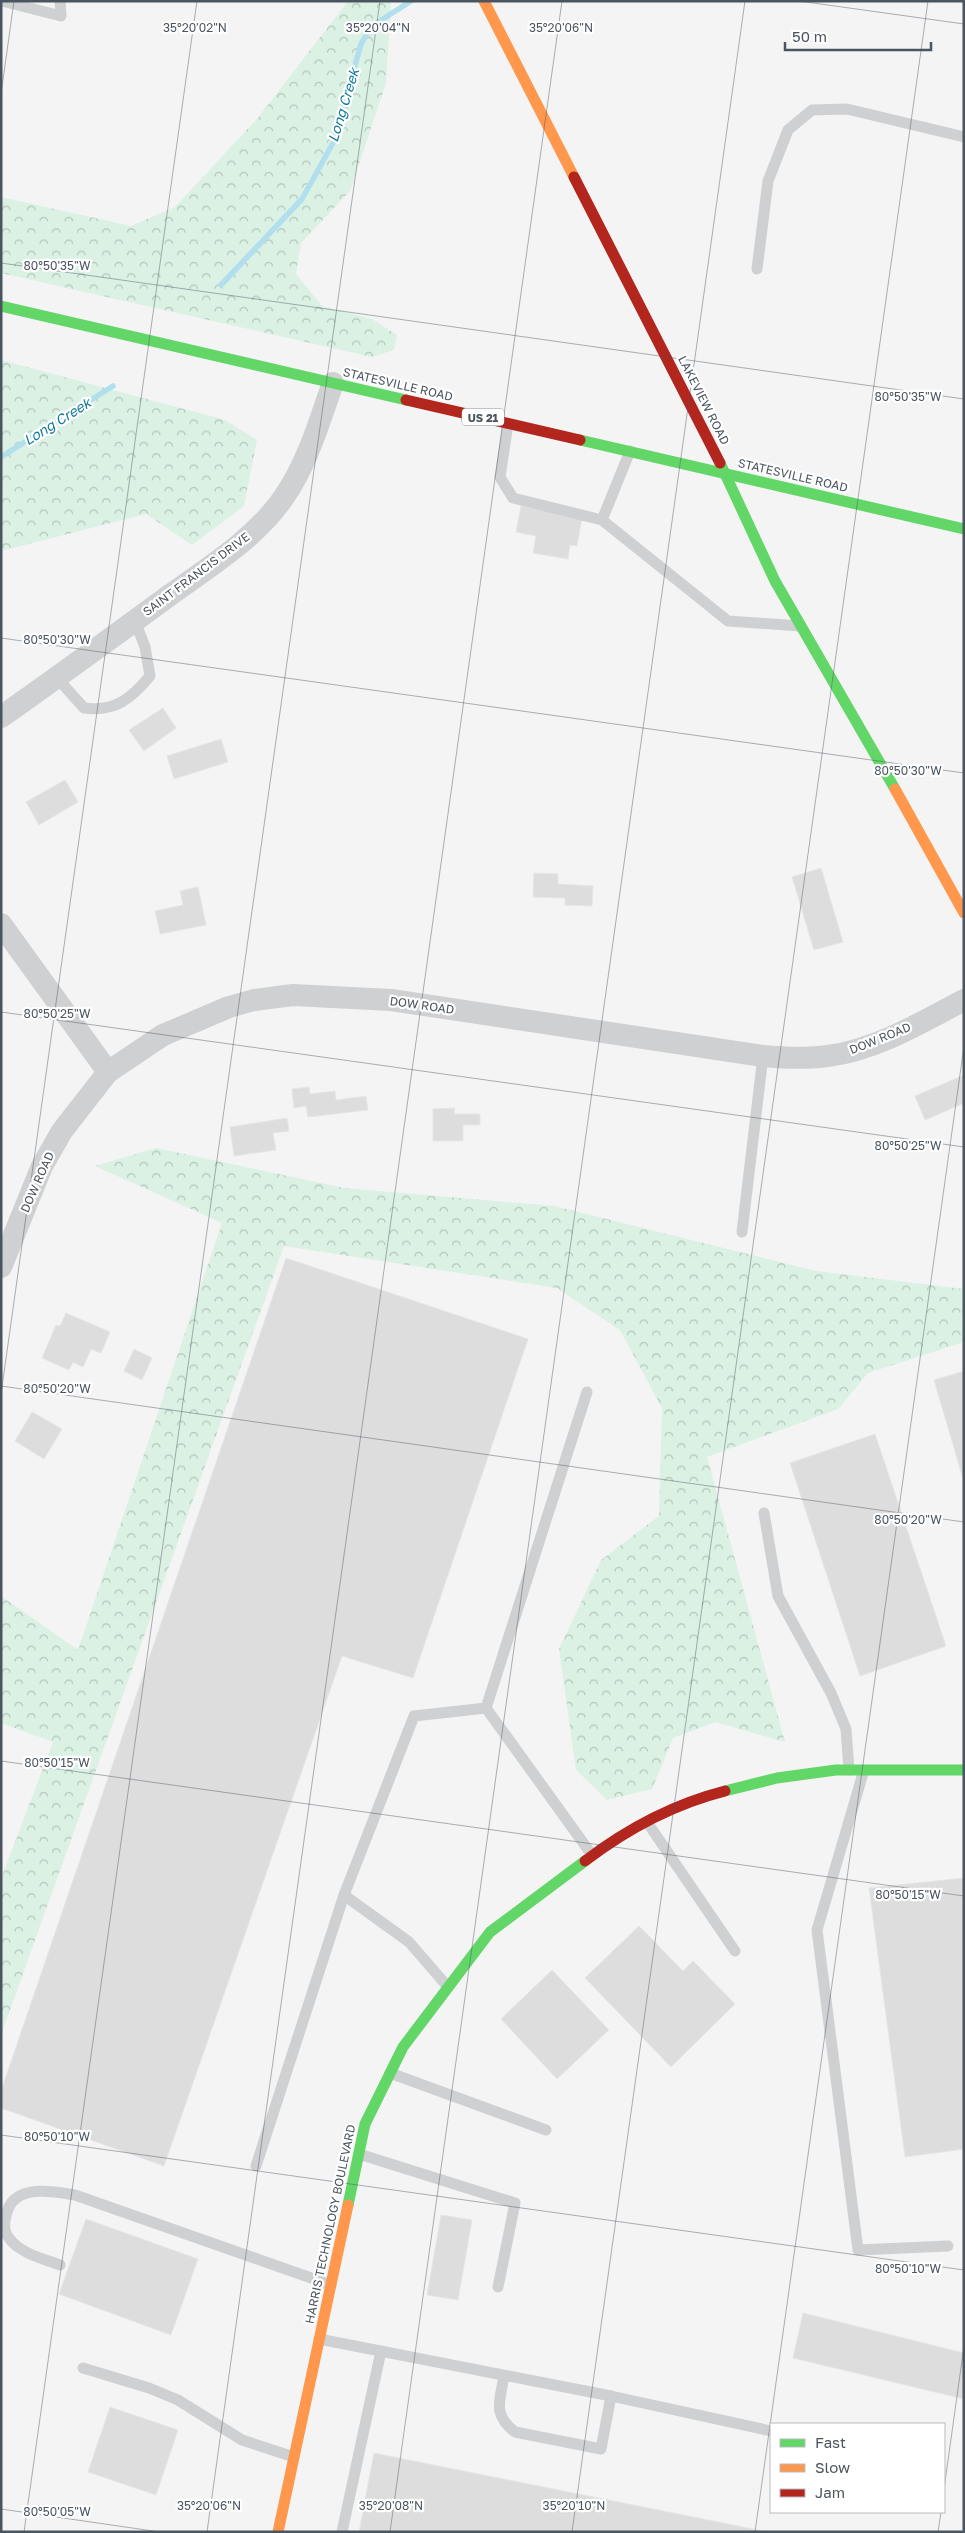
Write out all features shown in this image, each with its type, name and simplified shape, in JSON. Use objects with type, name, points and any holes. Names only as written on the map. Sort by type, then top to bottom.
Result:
[{"type":"main road","name":"LAKEVIEW ROAD","points":[[484,1],[726,474],[775,581],[964,913]]},
{"type":"main road","name":"STATESVILLE ROAD","points":[[1,306],[964,529]]},
{"type":"main road","name":"HARRIS TECHNOLOGY BOULEVARD","points":[[278,2532],[365,2124],[403,2047],[490,1932],[621,1834],[697,1798],[777,1778],[849,1770],[964,1770]]},
{"type":"street","name":"SAINT FRANCIS DRIVE","points":[[1,717],[135,621],[239,543],[265,520],[283,498],[312,444],[333,383]]},
{"type":"street","points":[[1,924],[108,1072]]},
{"type":"street","name":"DOW ROAD","points":[[1,1267],[42,1166],[62,1131],[108,1072],[163,1035],[193,1020],[254,1000],[294,995],[392,1000],[763,1056],[829,1056],[853,1051],[964,1000]]},
{"type":"lane","points":[[2,1],[61,16],[60,1]]},
{"type":"lane","points":[[757,269],[768,181],[788,130],[812,110],[847,109],[964,137]]},
{"type":"lane","points":[[508,423],[500,477],[513,498],[602,520],[728,621],[802,626]]},
{"type":"lane","points":[[602,520],[630,451]]},
{"type":"lane","points":[[56,678],[84,708],[102,710],[118,705],[150,676],[145,647],[135,621]]},
{"type":"lane","points":[[742,1232],[763,1056]]},
{"type":"lane","points":[[486,1708],[587,1392]]},
{"type":"lane","points":[[764,1513],[778,1596],[830,1693],[846,1729],[849,1770]]},
{"type":"lane","points":[[486,1708],[592,1855]]},
{"type":"lane","points":[[256,2166],[344,1895],[414,1716],[486,1708]]},
{"type":"lane","points":[[864,1770],[817,1930],[858,2250],[948,2246]]},
{"type":"lane","points":[[647,1822],[735,1951]]},
{"type":"lane","points":[[344,1895],[409,1942],[448,1987]]},
{"type":"lane","points":[[390,2073],[546,2130]]},
{"type":"lane","points":[[359,2154],[515,2203],[498,2287]]},
{"type":"lane","points":[[60,2265],[19,2248],[9,2239],[4,2228],[6,2215],[10,2204],[21,2195],[43,2190],[75,2195],[331,2285]]},
{"type":"lane","points":[[319,2339],[611,2396],[770,2431]]},
{"type":"lane","points":[[342,2532],[381,2351]]},
{"type":"lane","points":[[83,2368],[149,2388],[170,2397],[242,2440],[294,2457]]},
{"type":"lane","points":[[504,2376],[498,2410],[504,2423],[515,2432],[601,2448],[611,2396]]},
{"type":"green space","points":[[348,1],[391,1],[386,83],[350,191],[301,243],[296,274],[322,306],[372,319],[397,335],[394,350],[372,357],[1,273],[1,197],[131,226],[175,207],[257,119]]},
{"type":"green space","points":[[1,360],[225,420],[257,440],[244,506],[192,545],[146,514],[1,551]]},
{"type":"green space","points":[[156,1148],[344,1188],[554,1206],[816,1271],[964,1289],[964,1342],[868,1373],[838,1409],[707,1457],[785,1742],[715,1722],[673,1738],[652,1789],[607,1800],[576,1770],[559,1649],[601,1560],[659,1516],[662,1408],[620,1330],[557,1288],[284,1246],[1,2035],[1,1879],[53,1742],[1,1723],[1,1596],[78,1650],[222,1223],[95,1166]]},
{"type":"building","points":[[521,506],[582,517],[577,546],[570,545],[568,559],[533,553],[536,536],[516,532]]},
{"type":"building","points":[[163,708],[176,728],[144,751],[129,730]]},
{"type":"building","points":[[221,739],[228,762],[174,779],[167,756]]},
{"type":"building","points":[[65,780],[78,802],[39,825],[26,802]]},
{"type":"building","points":[[821,868],[843,942],[814,950],[792,877]]},
{"type":"building","points":[[534,873],[558,874],[558,884],[593,886],[592,906],[565,905],[565,898],[533,897]]},
{"type":"building","points":[[198,887],[206,925],[160,934],[155,911],[183,905],[180,891]]},
{"type":"building","points":[[964,1075],[964,1103],[925,1120],[915,1096]]},
{"type":"building","points":[[309,1087],[310,1094],[335,1091],[336,1100],[366,1096],[368,1110],[308,1117],[306,1106],[294,1108],[292,1089]]},
{"type":"building","points":[[455,1108],[454,1114],[480,1114],[480,1125],[463,1125],[463,1141],[433,1141],[433,1109]]},
{"type":"building","points":[[287,1118],[289,1131],[273,1133],[276,1150],[234,1156],[230,1127]]},
{"type":"building","points":[[286,1258],[528,1339],[413,1678],[342,1656],[164,2166],[1,2108],[1,2091]]},
{"type":"building","points":[[66,1313],[110,1332],[101,1353],[91,1349],[83,1367],[73,1362],[69,1370],[42,1358],[56,1325],[60,1326]]},
{"type":"building","points":[[134,1349],[152,1358],[142,1380],[124,1371]]},
{"type":"building","points":[[964,1371],[964,1482],[934,1380]]},
{"type":"building","points":[[32,1412],[62,1429],[44,1459],[15,1441]]},
{"type":"building","points":[[875,1434],[946,1646],[860,1676],[790,1463]]},
{"type":"building","points":[[964,1878],[964,2149],[905,2157],[869,1888]]},
{"type":"building","points":[[639,1926],[683,1971],[693,1961],[735,2004],[671,2067],[585,1978]]},
{"type":"building","points":[[552,1970],[609,2030],[557,2079],[501,2019]]},
{"type":"building","points":[[441,2215],[472,2220],[458,2300],[427,2295]]},
{"type":"building","points":[[86,2219],[198,2259],[171,2335],[59,2294]]},
{"type":"building","points":[[803,2313],[964,2353],[964,2399],[793,2358]]},
{"type":"building","points":[[110,2407],[178,2430],[156,2495],[88,2472]]},
{"type":"building","points":[[374,2453],[768,2532],[359,2532]]},
{"type":"waterway","name":"Long Creek","points":[[221,285],[302,199],[333,143],[361,44],[372,26],[411,1]]},
{"type":"waterway","name":"Long Creek","points":[[1,457],[113,386]]},
{"type":"traffic: fast","points":[[1,306],[406,400]]},
{"type":"traffic: fast","points":[[580,440],[964,529]]},
{"type":"traffic: fast","points":[[720,463],[775,581],[895,789]]},
{"type":"traffic: fast","points":[[725,1791],[777,1778],[836,1770],[964,1770]]},
{"type":"traffic: fast","points":[[348,2205],[365,2124],[403,2047],[490,1932],[585,1861]]},
{"type":"traffic: slow","points":[[484,1],[574,177]]},
{"type":"traffic: slow","points":[[895,789],[964,913]]},
{"type":"traffic: slow","points":[[278,2532],[348,2205]]},
{"type":"traffic: jam","points":[[574,177],[720,463]]},
{"type":"traffic: jam","points":[[406,400],[580,440]]},
{"type":"traffic: jam","points":[[585,1861],[617,1838],[669,1810],[725,1791]]}]
